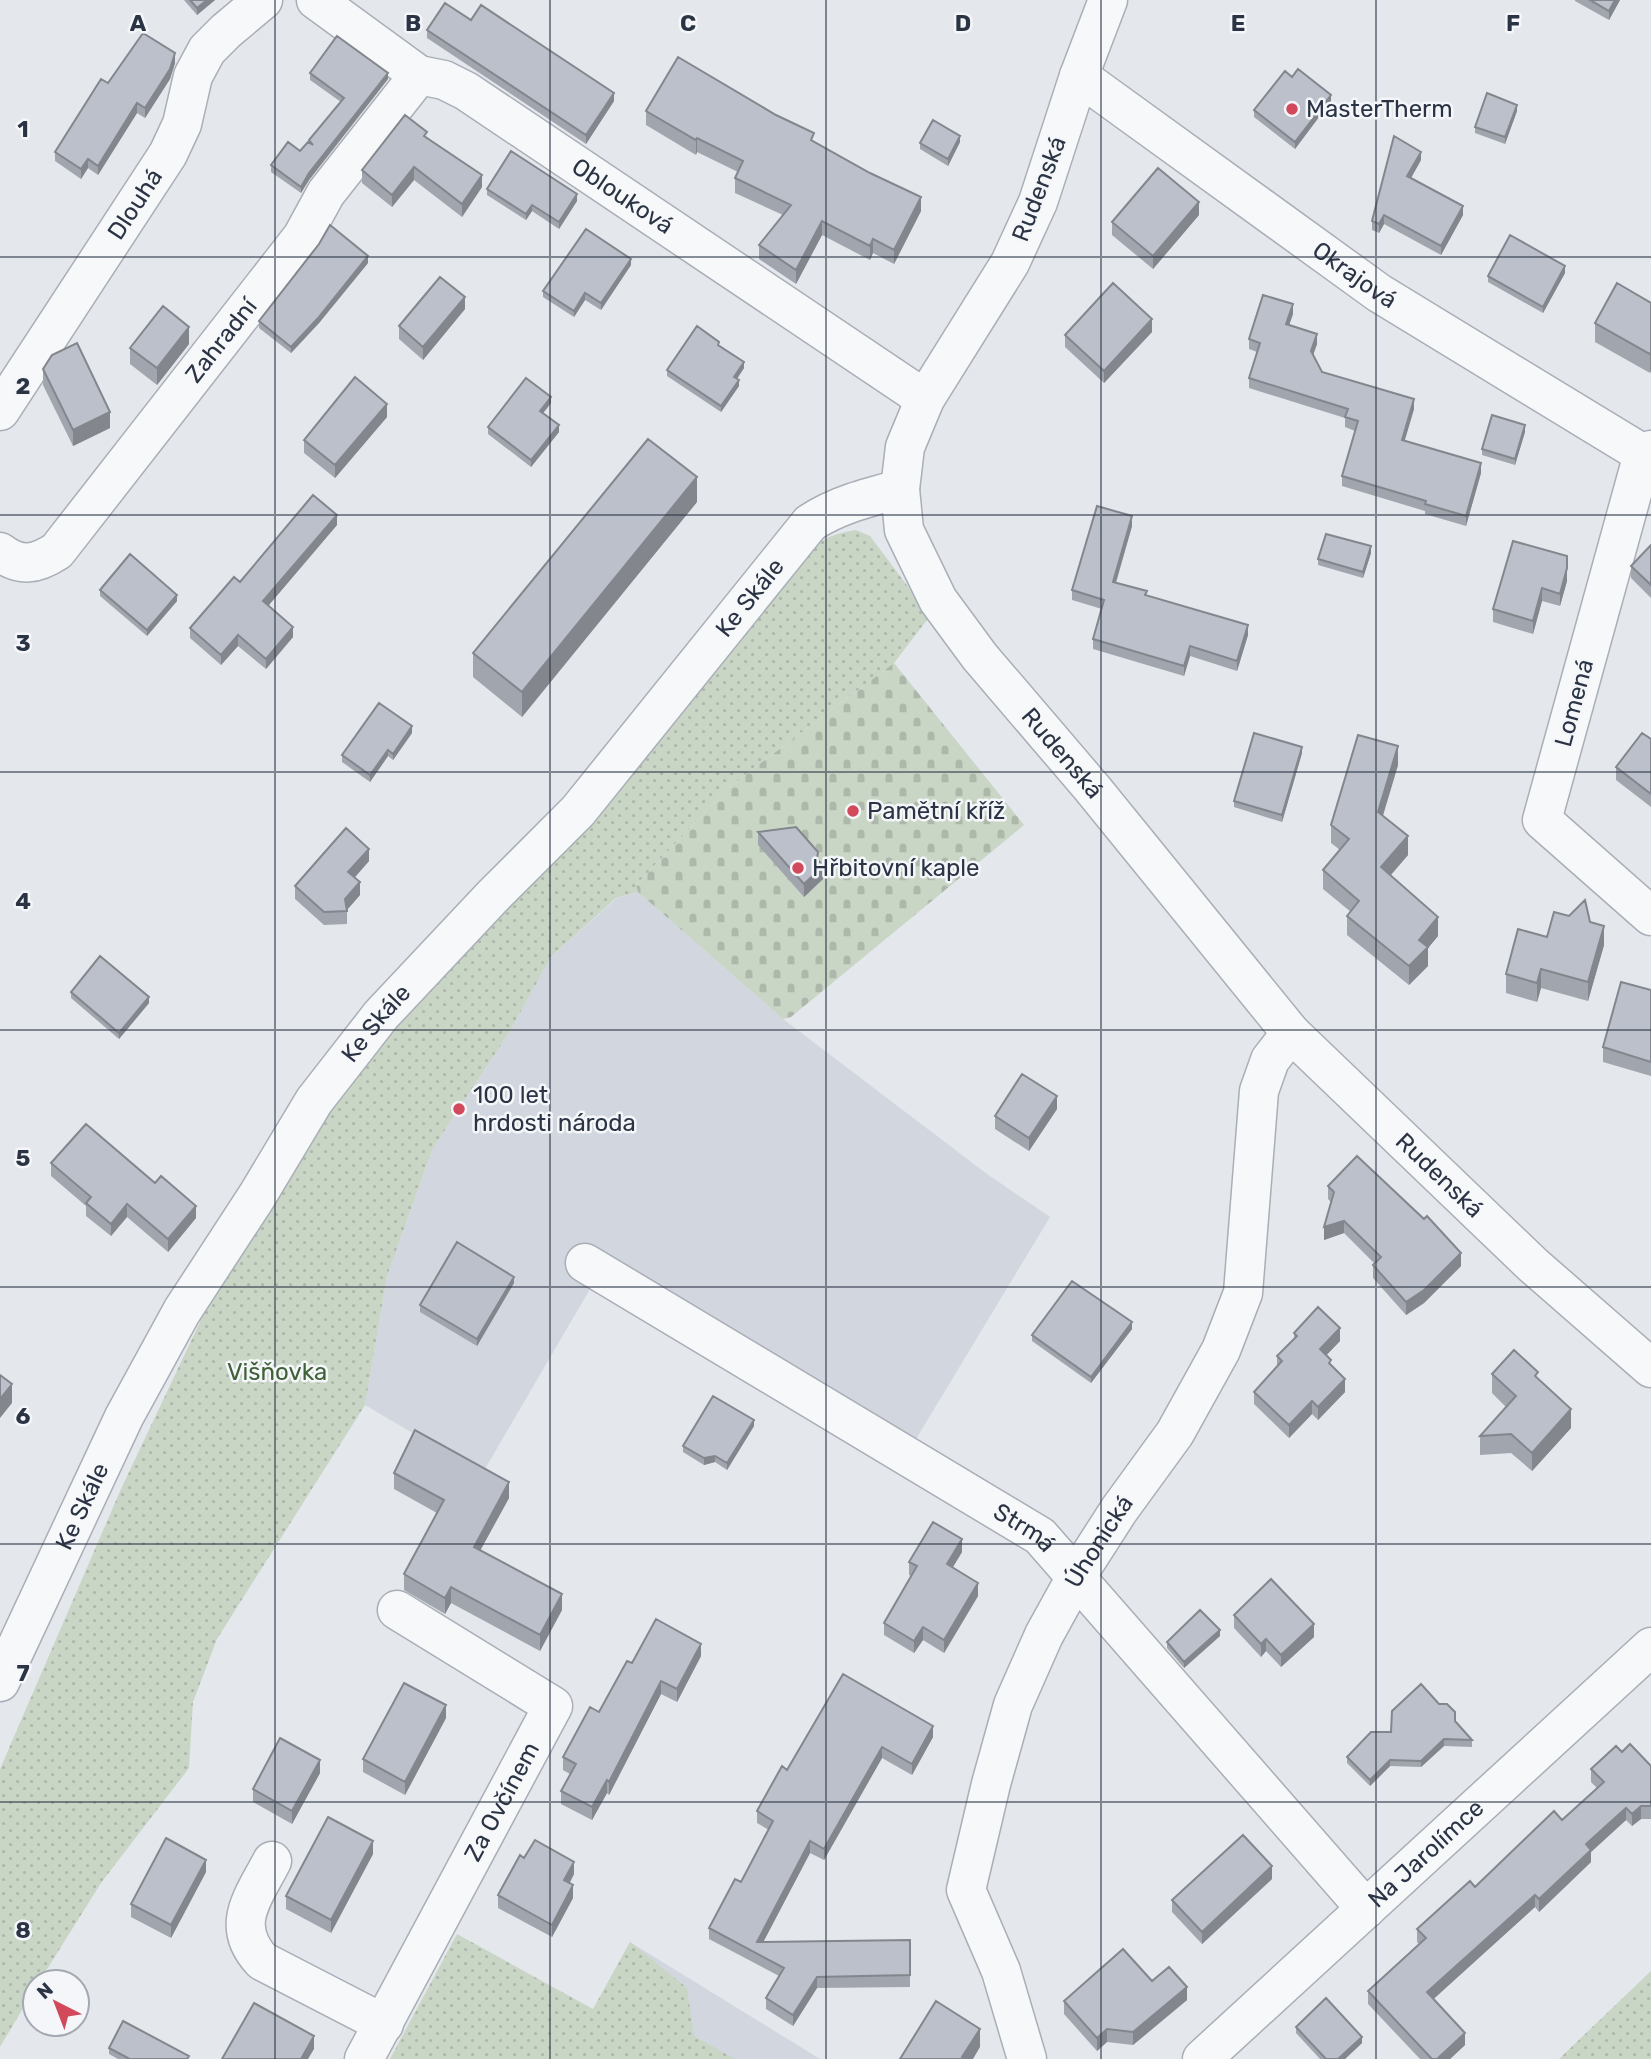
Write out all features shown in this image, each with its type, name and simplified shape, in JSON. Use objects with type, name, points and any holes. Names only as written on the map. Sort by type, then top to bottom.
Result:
[{"type":"street","name":"Dlouhá","points":[[0,411],[168,154],[182,124],[192,76],[207,50],[263,0]]},
{"type":"street","name":"Oblouková","points":[[316,0],[419,75],[443,80],[466,92],[925,399]]},
{"type":"street","name":"Rudenská","points":[[1108,0],[1079,76],[1038,202],[1010,263],[925,399],[905,447],[900,489],[904,530],[938,600],[980,657],[1092,788],[1291,1034],[1533,1265],[1651,1368]]},
{"type":"street","name":"Zahradní","points":[[0,552],[25,564],[41,562],[57,551],[302,237],[326,194],[419,75]]},
{"type":"street","name":"Okrajová","points":[[1079,76],[1379,293],[1647,452]]},
{"type":"street","name":"Lomená","points":[[1647,452],[1542,820],[1651,916]]},
{"type":"street","name":"Ke Skále","points":[[0,1682],[124,1417],[182,1311],[257,1196],[314,1101],[381,1015],[492,897],[578,811],[810,523],[836,508],[900,489]]},
{"type":"street","name":"Úhonická","points":[[1027,2059],[1001,1971],[966,1891],[1013,1704],[1044,1635],[1076,1577],[1119,1510],[1174,1433],[1221,1350],[1243,1293],[1259,1091],[1270,1059],[1291,1034]]},
{"type":"street","name":"Strmá","points":[[585,1263],[1040,1536],[1366,1909]]},
{"type":"street","name":"Za Ovčínem","points":[[364,2059],[553,1706],[397,1610]]},
{"type":"street","name":"Na Jarolímce","points":[[1202,2059],[1651,1647]]},
{"type":"street","points":[[272,1861],[248,1908],[245,1929],[249,1947],[262,1961],[384,2024]]},
{"type":"shaded area","points":[[638,892],[783,1019],[987,1174],[1050,1217],[916,1439],[611,1257],[482,1474],[365,1405],[387,1276],[433,1148],[510,1031],[551,957],[617,898]]},
{"type":"shaded area","points":[[630,1942],[820,2059],[567,2059]]},
{"type":"green space","name":"Višňovka","points":[[856,530],[870,536],[930,616],[894,663],[729,787],[636,885],[638,892],[616,898],[551,957],[510,1031],[433,1148],[387,1276],[365,1405],[217,1639],[193,1702],[189,1768],[101,1883],[48,1968],[21,1968],[21,2012],[0,2047],[0,1769],[121,1489],[208,1305],[320,1122],[396,1015],[804,554],[816,544],[840,533]]},
{"type":"green space","points":[[894,663],[1024,825],[791,1017],[783,1019],[638,892],[636,885],[729,787]]},
{"type":"green space","points":[[457,1934],[593,2009],[630,1942],[687,1988],[694,2036],[735,2059],[390,2059]]},
{"type":"green space","points":[[1651,1971],[1651,2059],[1559,2059]]},
{"type":"building","points":[[190,0],[207,0],[197,8]]},
{"type":"building","points":[[1590,0],[1615,0],[1609,11]]},
{"type":"building","points":[[445,3],[471,20],[481,5],[614,93],[586,135],[427,30]]},
{"type":"building","points":[[143,33],[175,53],[170,69],[145,108],[137,103],[98,166],[88,159],[81,169],[55,152],[101,79],[108,83]]},
{"type":"building","points":[[337,36],[388,73],[309,173],[301,187],[271,165],[288,142],[300,151],[308,142],[313,145],[309,140],[344,98],[310,73]]},
{"type":"building","points":[[678,57],[776,115],[814,133],[811,140],[870,173],[921,197],[894,250],[873,239],[870,246],[822,221],[796,270],[759,245],[791,205],[735,178],[743,161],[697,138],[696,140],[646,111]]},
{"type":"building","name":"MasterTherm","points":[[1298,69],[1331,95],[1295,142],[1254,110],[1285,71],[1292,77]]},
{"type":"building","points":[[1487,93],[1517,105],[1505,137],[1475,127]]},
{"type":"building","points":[[405,115],[427,132],[424,136],[482,175],[462,204],[414,167],[392,195],[362,170]]},
{"type":"building","points":[[933,120],[960,136],[948,159],[920,143]]},
{"type":"building","points":[[1394,136],[1421,152],[1407,176],[1463,206],[1441,246],[1384,215],[1379,224],[1372,221]]},
{"type":"building","points":[[511,151],[577,194],[559,222],[532,205],[526,214],[487,189]]},
{"type":"building","points":[[1158,168],[1199,202],[1153,256],[1112,222]]},
{"type":"building","points":[[330,225],[368,256],[291,347],[259,321],[319,244]]},
{"type":"building","points":[[586,229],[631,259],[601,303],[585,293],[574,311],[543,291]]},
{"type":"building","points":[[1510,235],[1565,266],[1543,307],[1488,276]]},
{"type":"building","points":[[440,277],[465,297],[423,347],[399,326]]},
{"type":"building","points":[[1113,283],[1152,319],[1104,371],[1065,335]]},
{"type":"building","points":[[1617,283],[1651,303],[1650,354],[1595,323]]},
{"type":"building","points":[[1263,295],[1293,304],[1286,324],[1317,334],[1311,351],[1322,372],[1414,399],[1402,440],[1481,463],[1466,516],[1342,476],[1358,421],[1345,417],[1348,409],[1249,378],[1260,343],[1249,339]]},
{"type":"building","points":[[163,306],[189,327],[157,368],[130,348]]},
{"type":"building","points":[[697,326],[719,342],[718,345],[744,362],[734,377],[739,380],[721,406],[667,370]]},
{"type":"building","points":[[77,343],[110,412],[73,430],[43,369],[52,355]]},
{"type":"building","points":[[355,377],[387,404],[335,465],[304,440]]},
{"type":"building","points":[[526,378],[551,397],[540,411],[559,425],[531,460],[488,427]]},
{"type":"building","points":[[1492,415],[1525,425],[1515,459],[1482,449]]},
{"type":"building","points":[[648,439],[697,477],[522,692],[473,653]]},
{"type":"building","points":[[313,495],[337,515],[263,601],[293,627],[266,659],[238,635],[221,655],[190,628],[234,577],[240,582]]},
{"type":"building","points":[[1097,506],[1132,516],[1113,582],[1147,591],[1145,595],[1248,625],[1237,661],[1190,646],[1184,666],[1093,639],[1104,600],[1072,590]]},
{"type":"building","points":[[1326,534],[1371,546],[1363,572],[1318,559]]},
{"type":"building","points":[[1513,541],[1567,556],[1567,568],[1560,594],[1542,588],[1533,621],[1493,609]]},
{"type":"building","points":[[1651,545],[1651,585],[1631,566]]},
{"type":"building","points":[[130,554],[177,595],[147,630],[100,590]]},
{"type":"building","points":[[379,703],[412,726],[393,754],[388,750],[370,775],[342,755]]},
{"type":"building","points":[[1254,733],[1302,747],[1282,815],[1234,801]]},
{"type":"building","points":[[1642,733],[1651,739],[1651,794],[1616,767]]},
{"type":"building","points":[[1358,735],[1398,746],[1378,812],[1408,836],[1381,867],[1438,917],[1419,940],[1428,947],[1409,966],[1347,916],[1359,901],[1323,870],[1349,839],[1331,825]]},
{"type":"building","points":[[796,827],[818,852],[817,859],[823,866],[804,884],[758,832]]},
{"type":"building","points":[[346,828],[369,849],[348,872],[360,882],[345,899],[347,911],[324,912],[295,886]]},
{"type":"building","points":[[1585,900],[1590,922],[1604,926],[1588,982],[1541,969],[1537,983],[1506,974],[1518,929],[1547,937],[1554,912],[1569,916]]},
{"type":"building","points":[[100,956],[149,997],[119,1033],[71,992]]},
{"type":"building","points":[[1621,982],[1651,990],[1651,1062],[1603,1047]]},
{"type":"building","points":[[1022,1074],[1057,1096],[1029,1138],[995,1116]]},
{"type":"building","points":[[86,1124],[155,1183],[161,1176],[196,1206],[168,1239],[127,1204],[111,1224],[86,1203],[91,1197],[51,1163]]},
{"type":"building","points":[[1357,1156],[1424,1219],[1427,1216],[1461,1253],[1424,1290],[1406,1302],[1373,1265],[1381,1257],[1344,1221],[1324,1227],[1334,1192],[1328,1186]]},
{"type":"building","points":[[457,1242],[514,1277],[477,1339],[420,1305]]},
{"type":"building","points":[[1072,1281],[1132,1322],[1091,1377],[1032,1335]]},
{"type":"building","points":[[1318,1307],[1340,1328],[1320,1349],[1345,1379],[1318,1407],[1312,1401],[1289,1425],[1254,1392],[1282,1361],[1277,1356],[1297,1336],[1294,1333]]},
{"type":"building","points":[[1514,1350],[1538,1372],[1535,1376],[1571,1409],[1532,1453],[1511,1434],[1480,1436],[1516,1396],[1492,1374]]},
{"type":"building","points":[[0,1375],[12,1384],[0,1399]]},
{"type":"building","points":[[713,1396],[754,1420],[727,1463],[715,1456],[704,1458],[683,1446]]},
{"type":"building","points":[[415,1430],[509,1482],[474,1547],[562,1594],[540,1635],[451,1587],[445,1598],[404,1574],[444,1500],[394,1473]]},
{"type":"building","points":[[933,1522],[962,1539],[947,1564],[978,1583],[944,1640],[923,1627],[914,1641],[884,1623],[917,1566],[909,1562]]},
{"type":"building","points":[[1271,1579],[1314,1624],[1281,1655],[1266,1639],[1261,1644],[1234,1615]]},
{"type":"building","points":[[1200,1610],[1220,1630],[1184,1662],[1167,1642]]},
{"type":"building","points":[[656,1619],[701,1644],[677,1689],[661,1681],[609,1782],[607,1780],[592,1807],[561,1791],[576,1764],[563,1757],[590,1707],[599,1712],[627,1661],[632,1663]]},
{"type":"building","points":[[843,1674],[933,1726],[912,1764],[882,1747],[824,1849],[810,1841],[757,1942],[910,1940],[910,1975],[817,1977],[793,2015],[766,1998],[784,1968],[709,1928],[735,1879],[741,1882],[773,1821],[757,1811],[782,1766],[787,1770]]},
{"type":"building","points":[[404,1683],[446,1705],[405,1782],[363,1759]]},
{"type":"building","points":[[1421,1684],[1439,1704],[1447,1704],[1455,1712],[1455,1721],[1472,1740],[1444,1739],[1421,1761],[1390,1760],[1370,1780],[1347,1757],[1371,1732],[1391,1732],[1392,1711]]},
{"type":"building","points":[[280,1738],[320,1760],[292,1811],[253,1789]]},
{"type":"building","points":[[1630,1744],[1651,1766],[1651,1806],[1641,1806],[1632,1814],[1626,1808],[1586,1844],[1591,1850],[1539,1899],[1535,1895],[1427,1992],[1465,2033],[1437,2059],[1432,2059],[1368,1991],[1426,1938],[1417,1929],[1470,1881],[1475,1887],[1554,1811],[1562,1820],[1604,1782],[1591,1769],[1616,1746],[1622,1752]]},
{"type":"building","points":[[328,1817],[373,1841],[331,1920],[286,1896]]},
{"type":"building","points":[[1243,1835],[1272,1866],[1202,1932],[1172,1900]]},
{"type":"building","points":[[166,1838],[206,1860],[171,1925],[131,1904]]},
{"type":"building","points":[[535,1840],[574,1862],[564,1880],[573,1885],[552,1925],[498,1895],[520,1855],[524,1858]]},
{"type":"building","points":[[1123,1949],[1152,1981],[1169,1967],[1187,1987],[1133,2032],[1107,2029],[1097,2038],[1064,2001]]},
{"type":"building","points":[[1326,1998],[1362,2037],[1338,2059],[1326,2059],[1296,2027]]},
{"type":"building","points":[[936,2001],[980,2029],[962,2057],[965,2059],[900,2059]]},
{"type":"building","points":[[254,2003],[314,2036],[301,2059],[222,2059]]},
{"type":"building","points":[[123,2021],[189,2056],[187,2059],[127,2059],[109,2048]]},
{"type":"place","name":"MasterTherm","points":[[1292,109]]},
{"type":"place","name":"Pamětní kříž","points":[[853,811]]},
{"type":"place","name":"Hřbitovní kaple","points":[[798,868]]},
{"type":"place","name":"100 let hrdosti národa","points":[[459,1109]]}]
